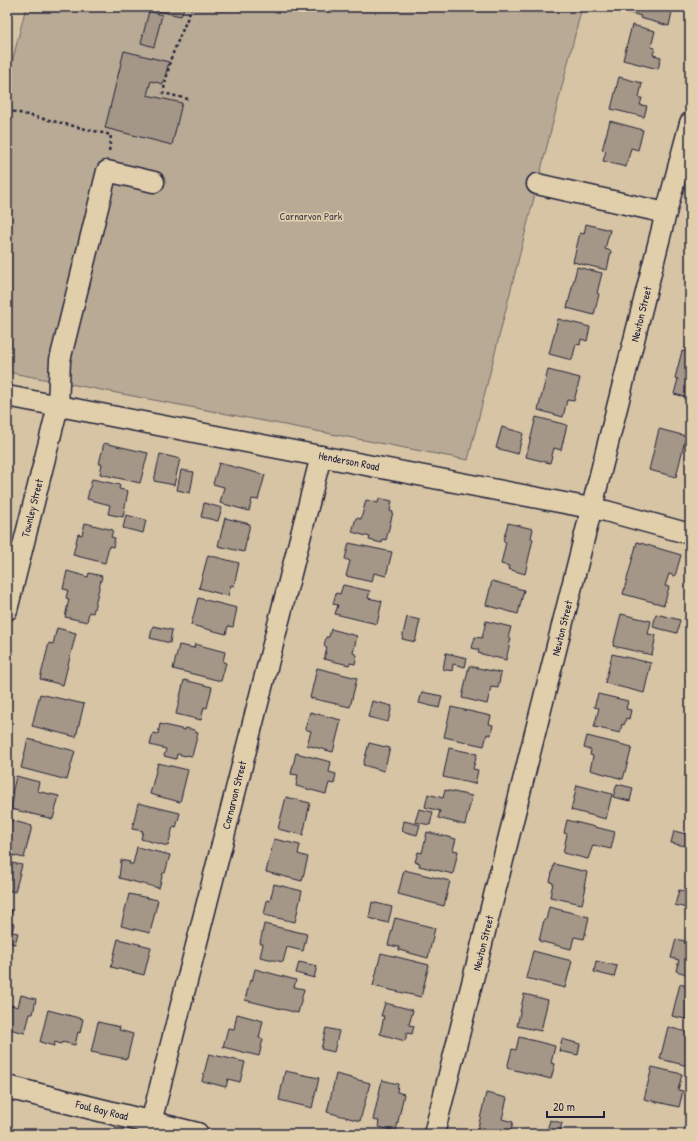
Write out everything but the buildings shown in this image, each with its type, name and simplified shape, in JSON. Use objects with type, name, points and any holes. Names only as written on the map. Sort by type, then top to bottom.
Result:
[{"type":"main road","name":"Foul Bay Road","points":[[7,1087],[150,1128],[197,1134]]},
{"type":"street","name":"Newton Street","points":[[434,1134],[690,123]]},
{"type":"street","points":[[107,171],[154,182]]},
{"type":"street","name":"Townley Street","points":[[7,610],[58,406],[60,360],[107,171]]},
{"type":"street","points":[[538,184],[666,213]]},
{"type":"street","name":"Henderson Road","points":[[7,396],[592,508],[690,534]]},
{"type":"street","name":"Carnarvon Street","points":[[150,1128],[321,456]]},
{"type":"path","points":[[188,99],[163,93],[171,58],[192,7]]},
{"type":"path","points":[[7,110],[111,136],[107,171]]},
{"type":"green space","name":"Carnarvon Park","points":[[26,7],[582,7],[468,460],[7,372],[7,82]]}]
